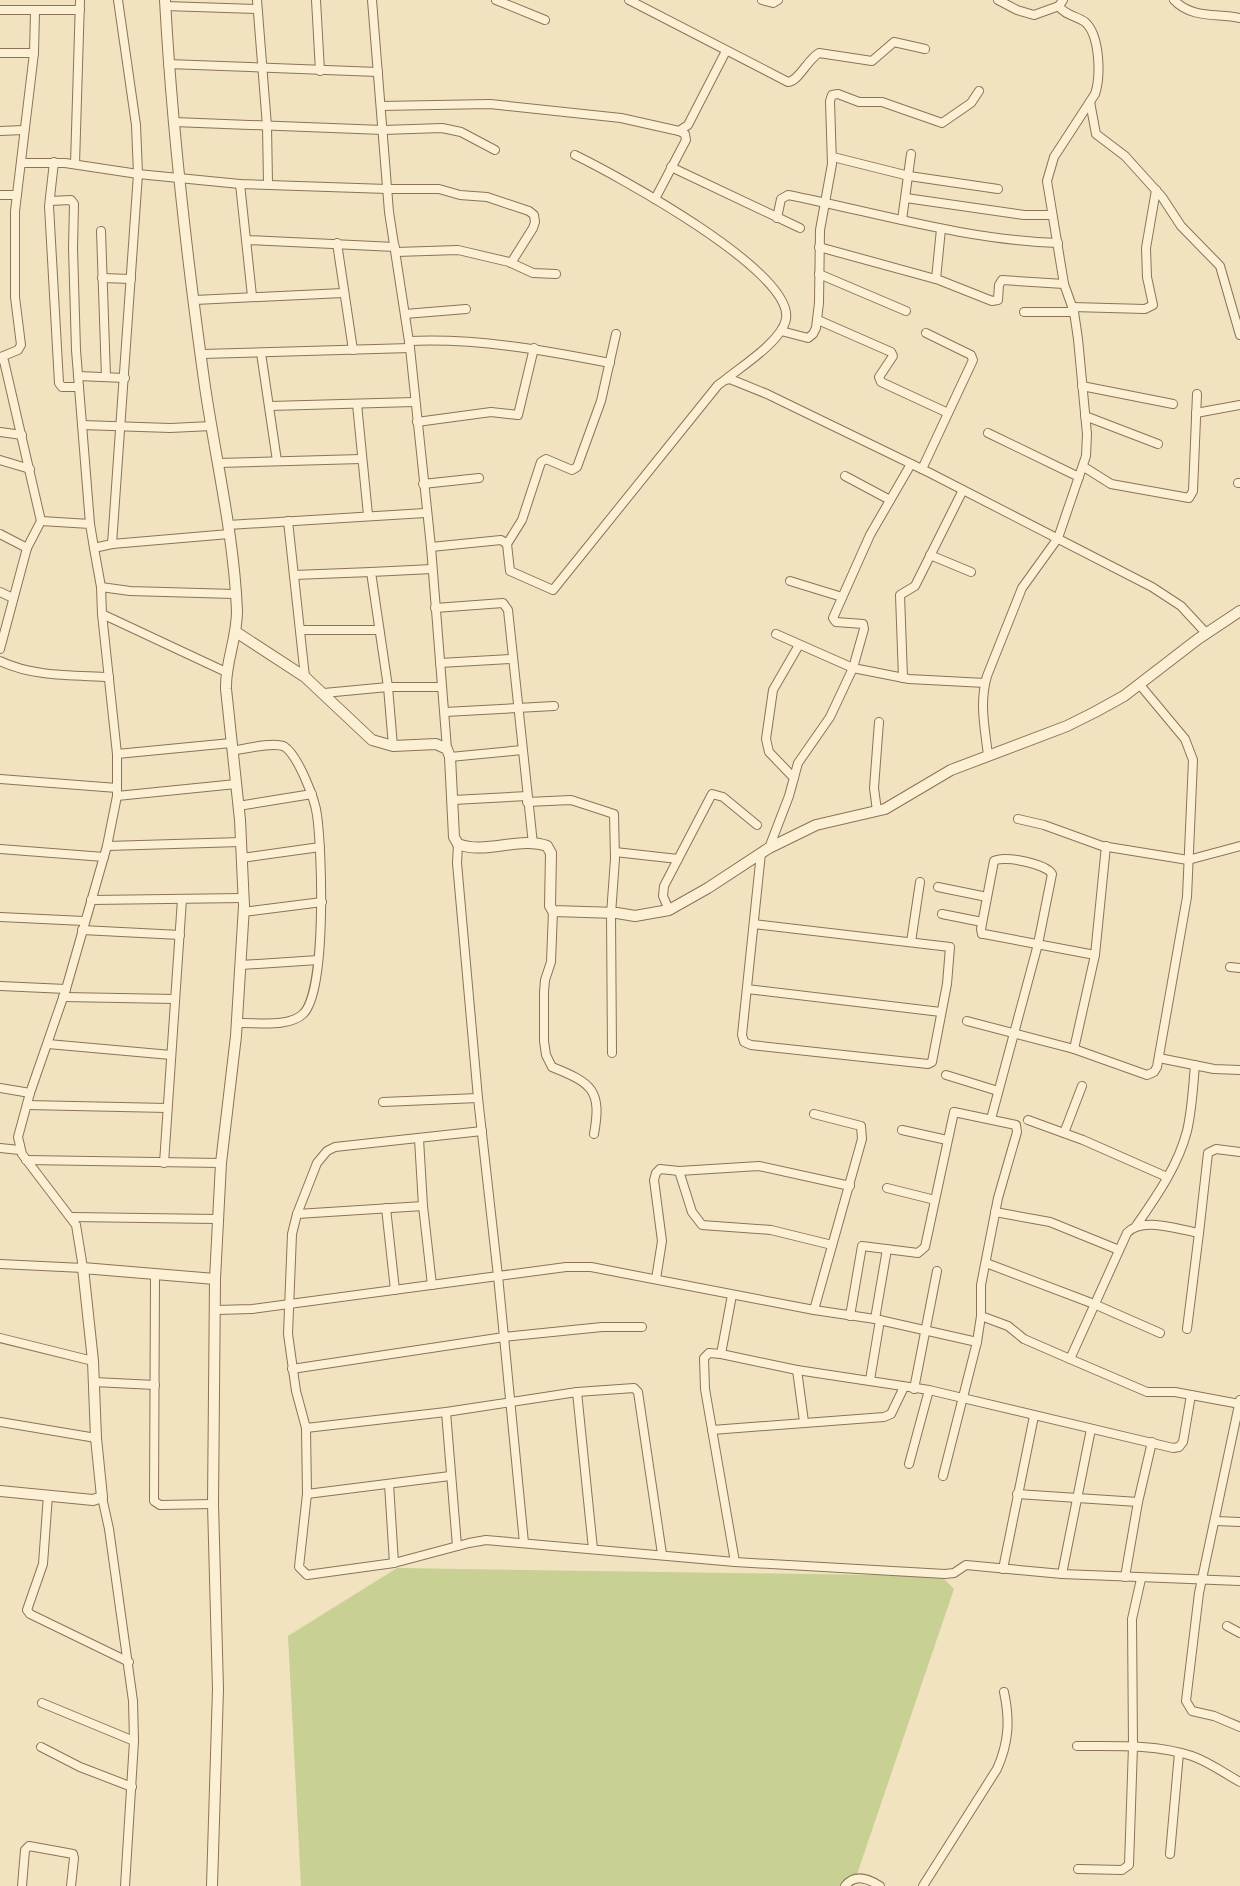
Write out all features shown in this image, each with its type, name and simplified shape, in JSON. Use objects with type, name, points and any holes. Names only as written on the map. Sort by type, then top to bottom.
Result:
[{"type":"street","points":[[75,164],[80,0]]},
{"type":"street","points":[[112,544],[126,427],[125,378],[138,174],[136,125],[118,0]]},
{"type":"street","points":[[256,0],[267,126],[268,183]]},
{"type":"street","points":[[316,0],[320,71]]},
{"type":"street","points":[[372,0],[387,189],[409,344],[431,547],[441,687],[453,800],[454,838],[458,844],[457,863],[478,1098],[498,1276],[524,1543]]},
{"type":"street","points":[[496,0],[545,20]]},
{"type":"street","points":[[629,0],[726,52],[788,82],[797,78],[808,61],[819,53],[872,61],[894,42],[926,49]]},
{"type":"street","points":[[762,0],[773,3],[778,0]]},
{"type":"street","points":[[988,756],[982,708],[985,683],[1022,588],[1058,538],[1084,467],[1087,448],[1085,416],[1073,309],[1064,284],[1047,181],[1054,157],[1090,102],[1098,85],[1099,73],[1093,34],[1083,21],[1062,10],[1062,3],[1034,15],[1018,10],[998,0]]},
{"type":"street","points":[[1174,0],[1180,6],[1199,14],[1240,18]]},
{"type":"street","points":[[212,1886],[218,1689],[213,1504],[215,1279],[221,1163],[237,1023],[244,912],[241,842],[226,672],[236,632],[234,594],[228,529],[178,178],[168,64],[165,3],[257,9]]},
{"type":"street","points":[[0,10],[80,10]]},
{"type":"street","points":[[0,649],[28,548],[41,521],[4,360],[0,357],[18,350],[21,345],[15,297],[14,259],[17,195],[34,53],[36,11]]},
{"type":"street","points":[[0,52],[34,53]]},
{"type":"street","points":[[679,131],[688,124],[726,52]]},
{"type":"street","points":[[168,64],[378,72]]},
{"type":"street","points":[[781,330],[808,338],[813,334],[818,320],[819,247],[824,204],[833,157],[830,101],[832,95],[838,94],[859,102],[882,102],[942,123],[971,103],[979,91]]},
{"type":"street","points":[[1090,102],[1096,134],[1125,156],[1156,190],[1181,226],[1220,266],[1240,335]]},
{"type":"street","points":[[381,106],[490,104],[620,118],[679,131],[685,134],[686,140],[655,199]]},
{"type":"street","points":[[174,122],[383,130],[452,129],[495,150]]},
{"type":"street","points":[[0,131],[24,130]]},
{"type":"street","points":[[902,220],[911,154]]},
{"type":"street","points":[[575,155],[655,199],[732,250],[765,278],[783,301],[786,310],[786,321],[768,345],[725,380],[553,590],[513,574],[508,568],[507,544],[522,520],[541,462],[546,459],[572,470],[577,467],[601,401],[616,334]]},
{"type":"street","points":[[833,157],[909,176],[998,189]]},
{"type":"street","points":[[54,162],[50,201],[59,382],[62,387],[79,387]]},
{"type":"street","points":[[21,163],[54,162],[75,164],[138,174],[240,184],[268,183],[387,189],[439,189],[460,195],[487,197],[529,211],[534,215],[535,222],[512,263]]},
{"type":"street","points":[[672,167],[800,228]]},
{"type":"street","points":[[240,184],[252,296]]},
{"type":"street","points":[[1024,312],[1073,309],[1145,310],[1151,307],[1153,304],[1147,277],[1146,248],[1156,190]]},
{"type":"street","points":[[777,218],[781,199],[788,194],[824,204],[941,228],[1014,241],[1058,243]]},
{"type":"street","points":[[0,195],[17,195]]},
{"type":"street","points":[[906,198],[1024,216],[1052,215]]},
{"type":"street","points":[[50,201],[74,202],[73,248],[78,376],[90,524],[101,587],[108,677],[117,754],[117,792],[104,857],[84,921],[66,989],[30,1093],[18,1137],[20,1150],[26,1160],[71,1216],[78,1236],[83,1268],[93,1361],[96,1438],[102,1498],[109,1529],[129,1662],[134,1742],[125,1886]]},
{"type":"street","points":[[936,279],[941,228]]},
{"type":"street","points":[[101,231],[106,377]]},
{"type":"street","points":[[247,240],[337,243],[395,249],[458,250],[512,263],[533,273],[556,274]]},
{"type":"street","points":[[337,243],[343,294],[353,350]]},
{"type":"street","points":[[819,247],[936,279],[995,301],[999,297],[999,285],[1002,280],[1064,284]]},
{"type":"street","points":[[819,274],[906,311]]},
{"type":"street","points":[[102,278],[130,279]]},
{"type":"street","points":[[195,300],[252,296],[343,294]]},
{"type":"street","points":[[405,314],[466,309]]},
{"type":"street","points":[[818,320],[891,352],[893,356],[879,377],[880,382],[948,413]]},
{"type":"street","points":[[922,469],[973,357],[926,333]]},
{"type":"street","points":[[202,354],[353,350],[409,344],[490,343],[534,348],[610,363]]},
{"type":"street","points":[[417,422],[491,412],[518,415],[534,348]]},
{"type":"street","points":[[262,352],[278,461]]},
{"type":"street","points":[[78,376],[125,378]]},
{"type":"street","points":[[725,380],[740,381],[922,469],[1058,538],[1168,596],[1197,620],[1206,633]]},
{"type":"street","points":[[1082,386],[1172,404]]},
{"type":"street","points":[[1084,467],[1111,484],[1189,498],[1193,491],[1196,394]]},
{"type":"street","points":[[270,406],[414,402]]},
{"type":"street","points":[[357,404],[368,515]]},
{"type":"street","points":[[1196,412],[1240,404]]},
{"type":"street","points":[[1085,416],[1158,444]]},
{"type":"street","points":[[82,425],[126,427],[212,426]]},
{"type":"street","points":[[0,432],[22,435]]},
{"type":"street","points":[[988,433],[1079,477]]},
{"type":"street","points":[[218,463],[361,459]]},
{"type":"street","points":[[0,460],[30,469]]},
{"type":"street","points":[[754,924],[948,946],[951,948],[933,1059],[928,1064],[751,1045],[744,1042],[742,1036],[754,924],[765,851],[794,778],[798,763],[830,717],[852,668],[864,626],[860,623],[833,620],[865,546],[911,464]]},
{"type":"street","points":[[845,476],[890,500]]},
{"type":"street","points":[[423,484],[479,478]]},
{"type":"street","points":[[903,678],[900,595],[915,586],[963,490]]},
{"type":"street","points":[[94,548],[112,544],[288,522],[368,515],[426,513]]},
{"type":"street","points":[[41,521],[90,524]]},
{"type":"street","points":[[288,522],[306,677]]},
{"type":"street","points":[[0,534],[28,548]]},
{"type":"street","points":[[431,547],[498,540],[507,544]]},
{"type":"street","points":[[930,555],[971,572]]},
{"type":"street","points":[[294,575],[432,569]]},
{"type":"street","points":[[371,572],[388,686],[393,746]]},
{"type":"street","points":[[790,581],[842,597]]},
{"type":"street","points":[[101,587],[130,591],[234,594]]},
{"type":"street","points":[[0,592],[13,598]]},
{"type":"street","points":[[435,608],[503,603],[508,610],[533,844]]},
{"type":"street","points":[[552,911],[650,915],[669,910],[684,903],[765,851],[829,821],[877,812],[903,800],[950,770],[1067,726],[1124,696],[1206,633],[1240,611]]},
{"type":"street","points":[[102,614],[226,672]]},
{"type":"street","points":[[300,630],[379,630]]},
{"type":"street","points":[[236,632],[306,677],[363,734],[372,740],[393,746],[436,744],[448,753],[522,750]]},
{"type":"street","points":[[776,634],[852,668],[903,678],[985,683]]},
{"type":"street","points":[[794,778],[769,752],[766,739],[773,690],[799,645]]},
{"type":"street","points":[[440,663],[512,659]]},
{"type":"street","points":[[0,661],[15,668],[35,672],[108,677]]},
{"type":"street","points":[[967,1021],[1015,1032],[1074,1049],[1147,1074],[1154,1072],[1185,912],[1189,880],[1188,860],[1193,760],[1185,739],[1140,685]]},
{"type":"street","points":[[324,693],[388,686],[441,687]]},
{"type":"street","points":[[445,712],[554,706]]},
{"type":"street","points":[[877,812],[874,788],[880,722]]},
{"type":"street","points":[[117,754],[274,745],[284,747],[301,772],[312,794],[320,847],[322,902],[318,960],[311,1002],[308,1009],[300,1017],[284,1022],[237,1023]]},
{"type":"street","points":[[0,779],[117,792],[236,784]]},
{"type":"street","points":[[238,806],[312,794]]},
{"type":"street","points":[[669,910],[662,892],[712,794],[723,797],[757,825]]},
{"type":"street","points":[[453,800],[571,800],[612,811],[615,818],[611,914],[612,1054]]},
{"type":"street","points":[[1018,819],[1044,825],[1106,846],[1188,860],[1240,846]]},
{"type":"street","points":[[107,846],[241,842]]},
{"type":"street","points":[[458,844],[471,846],[533,844],[547,846],[551,853],[552,962],[544,986],[546,1055],[552,1068],[580,1079],[594,1094],[598,1104],[594,1134]]},
{"type":"street","points":[[1074,1049],[1095,955],[1106,846]]},
{"type":"street","points":[[242,858],[320,847]]},
{"type":"street","points":[[0,849],[104,857]]},
{"type":"street","points":[[615,852],[678,859]]},
{"type":"street","points":[[990,1119],[1038,944],[1051,872],[1020,861],[997,860],[993,864],[982,922],[982,934],[1038,944],[1095,955]]},
{"type":"street","points":[[911,942],[920,882]]},
{"type":"street","points":[[938,888],[987,896]]},
{"type":"street","points":[[91,900],[243,898]]},
{"type":"street","points":[[164,1163],[182,899]]},
{"type":"street","points":[[244,912],[322,902]]},
{"type":"street","points":[[942,914],[982,922]]},
{"type":"street","points":[[0,917],[84,921]]},
{"type":"street","points":[[82,930],[180,935]]},
{"type":"street","points":[[241,964],[318,960]]},
{"type":"street","points":[[1230,967],[1240,968]]},
{"type":"street","points":[[0,986],[66,989]]},
{"type":"street","points":[[747,989],[941,1012]]},
{"type":"street","points":[[63,997],[175,999]]},
{"type":"street","points":[[48,1044],[171,1055]]},
{"type":"street","points":[[1158,1058],[1195,1065],[1240,1070]]},
{"type":"street","points":[[1070,1359],[1126,1233],[1136,1226],[1179,1154],[1187,1129],[1195,1065]]},
{"type":"street","points":[[946,1074],[998,1092]]},
{"type":"street","points":[[1064,1132],[1082,1086]]},
{"type":"street","points":[[0,1088],[30,1093]]},
{"type":"street","points":[[384,1102],[478,1098]]},
{"type":"street","points":[[27,1105],[167,1108]]},
{"type":"street","points":[[850,1316],[861,1246],[865,1244],[918,1253],[923,1251],[954,1112],[1013,1124],[1017,1128],[995,1212],[981,1285],[982,1316],[977,1342],[943,1476]]},
{"type":"street","points":[[814,1114],[861,1126],[862,1139],[814,1310]]},
{"type":"street","points":[[1028,1120],[1064,1132],[1167,1177]]},
{"type":"street","points":[[902,1130],[947,1140]]},
{"type":"street","points":[[482,1131],[330,1149],[317,1163],[297,1214],[292,1234],[288,1303],[288,1334],[292,1369],[306,1428],[307,1494],[299,1567],[303,1573],[319,1575],[394,1563],[486,1540],[662,1554],[735,1562],[945,1574],[954,1573],[966,1565],[1062,1574],[1240,1581]]},
{"type":"street","points":[[420,1139],[423,1206],[432,1285]]},
{"type":"street","points":[[0,1148],[20,1150]]},
{"type":"street","points":[[1187,1329],[1208,1153],[1216,1149],[1240,1152]]},
{"type":"street","points":[[26,1160],[221,1163]]},
{"type":"street","points":[[656,1278],[662,1241],[655,1176],[657,1171],[663,1169],[679,1171],[759,1166],[850,1186]]},
{"type":"street","points":[[679,1171],[692,1212],[702,1225],[771,1230],[832,1245]]},
{"type":"street","points":[[887,1188],[935,1200]]},
{"type":"street","points":[[297,1214],[423,1206]]},
{"type":"street","points":[[386,1208],[395,1290]]},
{"type":"street","points":[[995,1212],[1050,1222],[1118,1250]]},
{"type":"street","points":[[71,1216],[218,1219]]},
{"type":"street","points":[[1136,1226],[1152,1226],[1199,1233]]},
{"type":"street","points":[[870,1380],[887,1249]]},
{"type":"street","points":[[986,1263],[1094,1304],[1160,1333]]},
{"type":"street","points":[[0,1264],[83,1268],[215,1279]]},
{"type":"street","points":[[216,1310],[252,1309],[580,1267],[656,1278],[732,1295],[878,1320],[977,1342]]},
{"type":"street","points":[[914,1389],[937,1271]]},
{"type":"street","points":[[155,1275],[154,1501],[160,1505],[213,1504]]},
{"type":"street","points":[[721,1354],[732,1295]]},
{"type":"street","points":[[982,1316],[1008,1326],[1024,1339],[1147,1392],[1175,1392],[1240,1403],[1202,1580],[1186,1706],[1192,1711],[1214,1716],[1240,1727]]},
{"type":"street","points":[[292,1369],[504,1337],[602,1328],[642,1327]]},
{"type":"street","points":[[0,1338],[93,1361]]},
{"type":"street","points":[[735,1562],[704,1383],[704,1358],[709,1353],[797,1370],[929,1390],[1173,1448],[1181,1445],[1185,1434],[1191,1396]]},
{"type":"street","points":[[797,1370],[804,1422]]},
{"type":"street","points":[[94,1382],[155,1385]]},
{"type":"street","points":[[712,1430],[888,1416],[893,1411],[904,1387]]},
{"type":"street","points":[[306,1428],[446,1412],[578,1392],[631,1388],[638,1392],[662,1554]]},
{"type":"street","points":[[909,1464],[929,1390]]},
{"type":"street","points":[[578,1392],[592,1549]]},
{"type":"street","points":[[446,1412],[457,1546]]},
{"type":"street","points":[[1003,1569],[1034,1416]]},
{"type":"street","points":[[0,1422],[96,1438]]},
{"type":"street","points":[[1062,1574],[1091,1430]]},
{"type":"street","points":[[1124,1577],[1138,1502],[1152,1442]]},
{"type":"street","points":[[307,1494],[450,1476]]},
{"type":"street","points":[[389,1484],[394,1563]]},
{"type":"street","points":[[0,1490],[93,1500],[102,1498]]},
{"type":"street","points":[[48,1494],[43,1564],[26,1608],[28,1612],[129,1662]]},
{"type":"street","points":[[1017,1494],[1078,1500],[1138,1502]]},
{"type":"street","points":[[1216,1521],[1240,1522]]},
{"type":"street","points":[[1078,1869],[1126,1870],[1129,1864],[1133,1746],[1132,1619],[1141,1578]]},
{"type":"street","points":[[1227,1626],[1240,1633]]},
{"type":"street","points":[[923,1886],[997,1769],[1003,1754],[1009,1726],[1004,1692]]},
{"type":"street","points":[[42,1703],[134,1742]]},
{"type":"street","points":[[1077,1746],[1133,1746],[1179,1753],[1201,1760],[1240,1782]]},
{"type":"street","points":[[41,1747],[80,1767],[132,1787]]},
{"type":"street","points":[[1170,1854],[1179,1753]]},
{"type":"street","points":[[22,1886],[25,1850],[29,1846],[73,1854],[72,1886]]},
{"type":"street","points":[[845,1886],[852,1879],[861,1878],[880,1886]]},
{"type":"green space","points":[[397,1568],[941,1576],[954,1589],[853,1886],[301,1886],[288,1636]]}]
